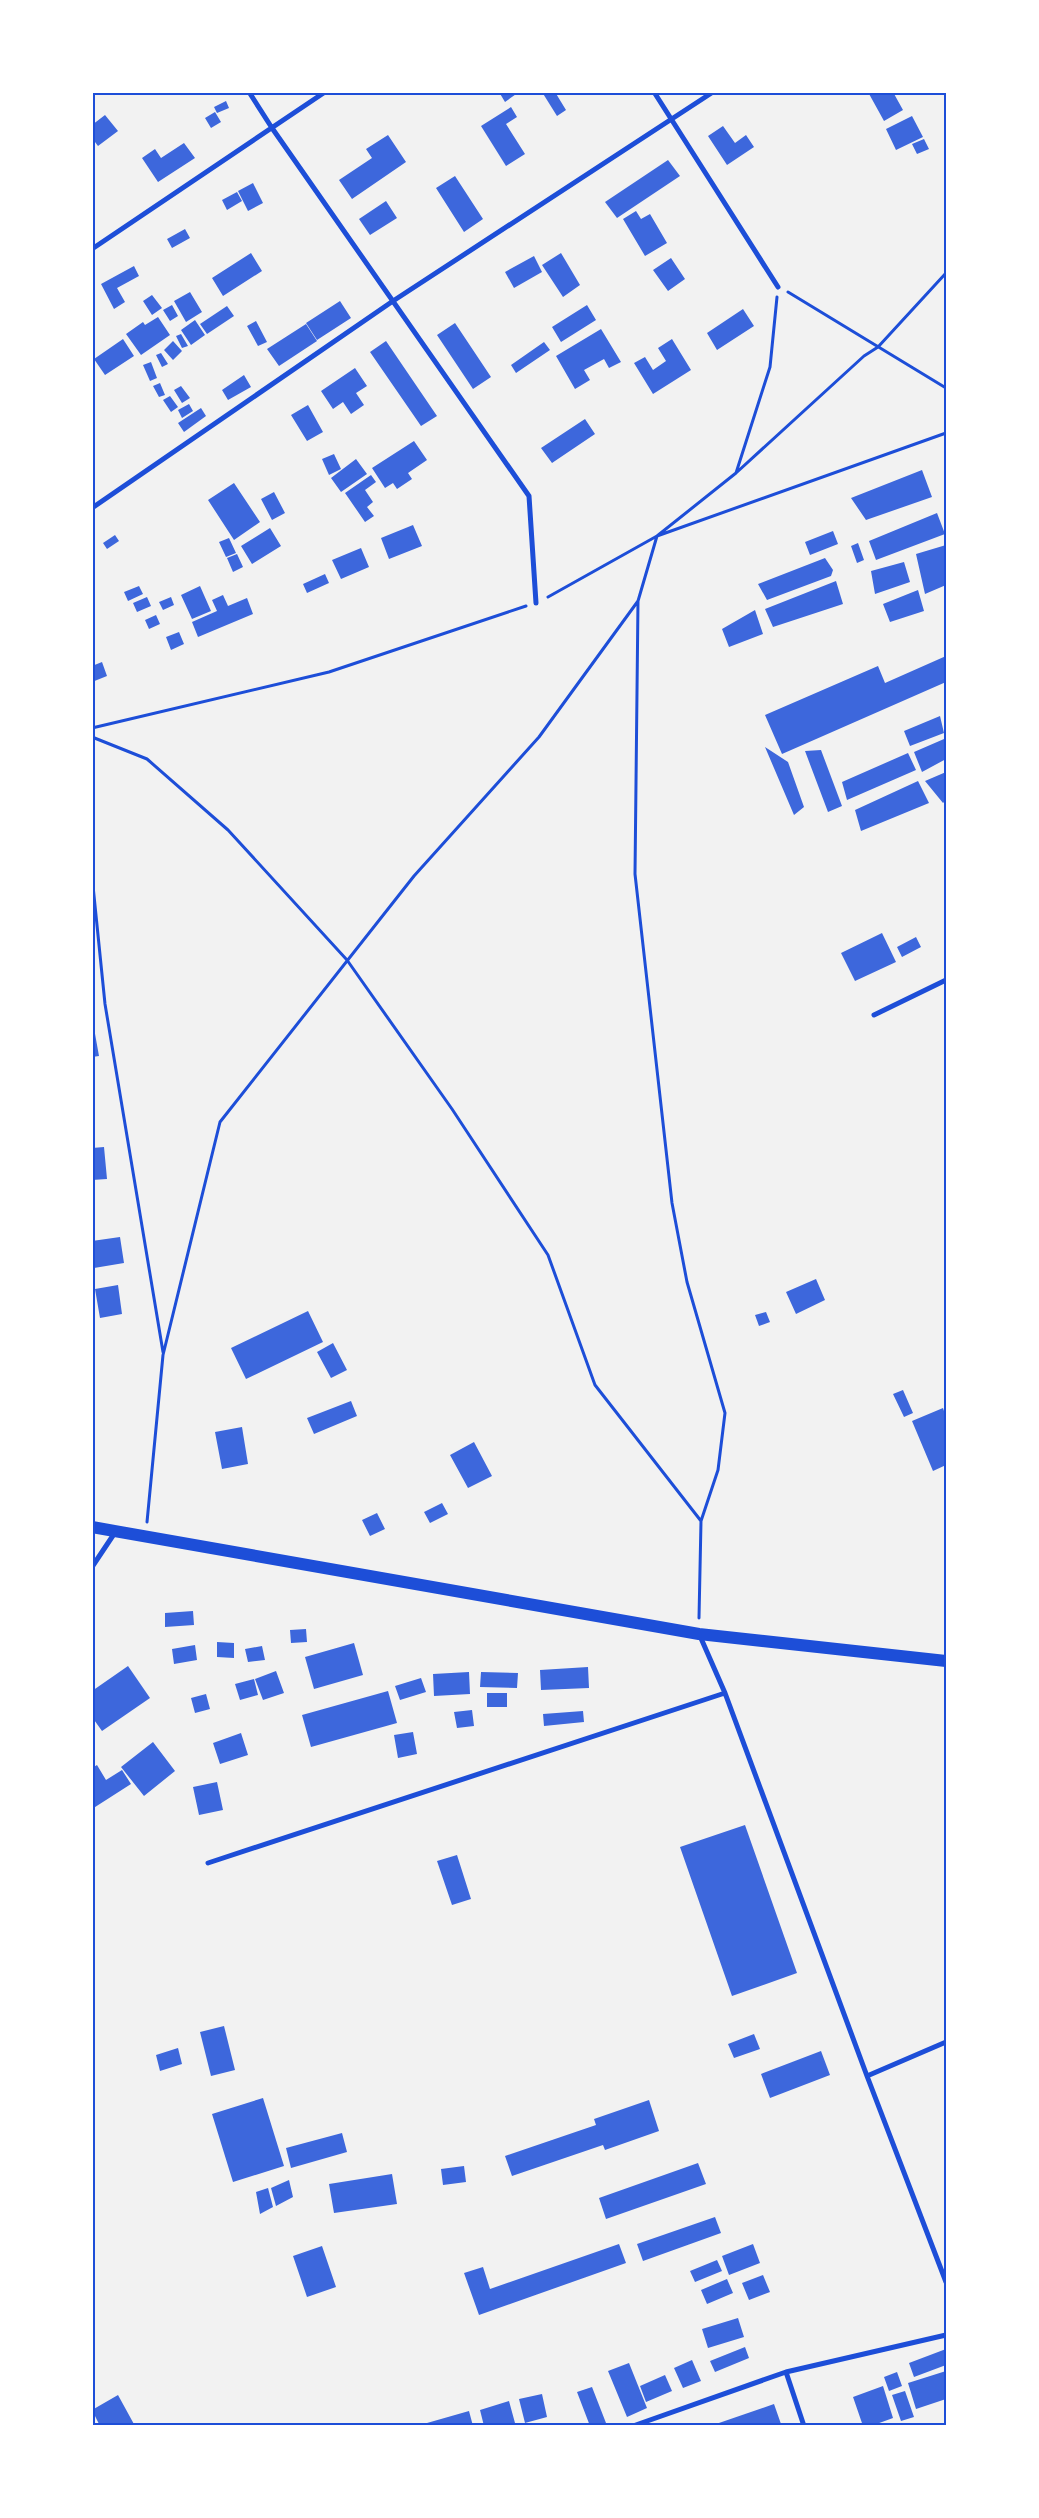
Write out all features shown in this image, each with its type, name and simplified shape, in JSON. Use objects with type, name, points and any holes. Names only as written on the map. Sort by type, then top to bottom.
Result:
[{"type":"main road","points":[[92,1527],[699,1634],[946,1661]]},
{"type":"street","points":[[249,92],[272,128],[529,496],[536,603]]},
{"type":"street","points":[[92,248],[325,92]]},
{"type":"street","points":[[654,92],[778,287]]},
{"type":"street","points":[[92,508],[393,301],[714,92]]},
{"type":"street","points":[[874,1015],[946,980]]},
{"type":"street","points":[[92,1567],[116,1531]]},
{"type":"street","points":[[699,1634],[724,1693],[946,2282]]},
{"type":"street","points":[[208,1863],[724,1693]]},
{"type":"street","points":[[867,2076],[946,2042]]},
{"type":"street","points":[[633,2426],[786,2372],[946,2335]]},
{"type":"street","points":[[786,2372],[804,2426]]},
{"type":"path","points":[[92,728],[329,672],[536,603],[657,536],[736,474],[864,356],[878,347],[946,273]]},
{"type":"path","points":[[736,474],[770,367],[778,287],[946,388]]},
{"type":"path","points":[[657,536],[946,433]]},
{"type":"path","points":[[657,536],[638,601],[635,874],[672,1203],[687,1282],[725,1413],[718,1470],[701,1521],[699,1634]]},
{"type":"path","points":[[146,1537],[163,1355],[220,1122],[414,876],[539,736],[638,601]]},
{"type":"path","points":[[92,737],[147,759],[228,830],[347,960],[452,1109],[548,1255],[595,1384],[701,1521]]},
{"type":"path","points":[[92,876],[105,1004],[163,1355]]},
{"type":"building","points":[[499,92],[519,92],[505,102]]},
{"type":"building","points":[[542,92],[555,92],[566,110],[557,116]]},
{"type":"building","points":[[868,92],[893,92],[903,110],[884,121]]},
{"type":"building","points":[[226,101],[229,108],[217,113],[214,107]]},
{"type":"building","points":[[511,107],[517,117],[506,124],[525,154],[506,166],[481,126]]},
{"type":"building","points":[[215,112],[221,122],[211,128],[205,118]]},
{"type":"building","points":[[105,115],[118,131],[98,146],[92,138],[92,125]]},
{"type":"building","points":[[912,116],[923,137],[896,150],[886,129]]},
{"type":"building","points":[[723,126],[735,143],[746,135],[754,147],[727,165],[708,136]]},
{"type":"building","points":[[388,135],[406,162],[352,199],[339,180],[372,158],[366,149]]},
{"type":"building","points":[[924,139],[929,149],[917,154],[912,144]]},
{"type":"building","points":[[184,143],[195,158],[158,182],[142,158],[155,149],[161,158]]},
{"type":"building","points":[[668,160],[680,176],[617,218],[605,202]]},
{"type":"building","points":[[455,176],[483,219],[464,232],[436,188]]},
{"type":"building","points":[[253,183],[263,203],[248,211],[238,191]]},
{"type":"building","points":[[237,192],[242,201],[227,210],[222,200]]},
{"type":"building","points":[[386,201],[397,218],[370,235],[359,219]]},
{"type":"building","points":[[636,211],[641,219],[650,214],[667,243],[645,256],[623,219]]},
{"type":"building","points":[[185,229],[190,238],[172,248],[167,239]]},
{"type":"building","points":[[251,253],[262,271],[223,296],[212,278]]},
{"type":"building","points":[[561,253],[580,285],[563,297],[542,265]]},
{"type":"building","points":[[534,256],[542,272],[514,288],[505,272]]},
{"type":"building","points":[[671,258],[685,279],[668,291],[653,270]]},
{"type":"building","points":[[134,266],[139,276],[117,288],[125,302],[114,309],[101,284]]},
{"type":"building","points":[[190,292],[202,312],[186,322],[174,301]]},
{"type":"building","points":[[152,295],[162,308],[152,315],[143,301]]},
{"type":"building","points":[[340,301],[351,318],[317,340],[306,323]]},
{"type":"building","points":[[172,305],[178,316],[170,321],[163,310]]},
{"type":"building","points":[[587,305],[596,320],[561,342],[552,327]]},
{"type":"building","points":[[227,306],[234,316],[207,334],[200,324]]},
{"type":"building","points":[[743,309],[754,326],[717,350],[707,333]]},
{"type":"building","points":[[158,317],[170,335],[141,355],[126,334],[143,322],[145,325]]},
{"type":"building","points":[[195,320],[205,335],[191,345],[181,330]]},
{"type":"building","points":[[256,321],[267,342],[258,346],[247,326]]},
{"type":"building","points":[[455,323],[491,377],[473,389],[437,335]]},
{"type":"building","points":[[306,324],[317,341],[279,366],[267,349]]},
{"type":"building","points":[[601,329],[621,362],[609,368],[604,359],[584,370],[590,380],[575,389],[556,356]]},
{"type":"building","points":[[181,334],[188,346],[182,348],[176,336]]},
{"type":"building","points":[[123,339],[134,356],[105,375],[94,359]]},
{"type":"building","points":[[672,339],[691,370],[653,394],[634,363],[645,357],[653,370],[666,361],[658,348]]},
{"type":"building","points":[[173,341],[182,351],[173,360],[164,350]]},
{"type":"building","points":[[386,341],[437,416],[421,426],[370,352]]},
{"type":"building","points":[[544,342],[550,350],[516,373],[511,365]]},
{"type":"building","points":[[161,353],[168,364],[162,367],[156,355]]},
{"type":"building","points":[[151,362],[157,378],[150,381],[143,365]]},
{"type":"building","points":[[355,368],[367,386],[356,393],[364,405],[351,414],[343,402],[333,409],[321,391]]},
{"type":"building","points":[[244,375],[251,387],[228,400],[222,390]]},
{"type":"building","points":[[160,383],[165,395],[159,397],[153,386]]},
{"type":"building","points":[[181,386],[190,398],[182,403],[174,390]]},
{"type":"building","points":[[170,396],[178,407],[171,412],[163,400]]},
{"type":"building","points":[[189,404],[193,411],[182,418],[178,410]]},
{"type":"building","points":[[308,405],[323,432],[307,441],[291,415]]},
{"type":"building","points":[[201,408],[206,416],[184,432],[178,423]]},
{"type":"building","points":[[585,419],[595,434],[552,463],[541,448]]},
{"type":"building","points":[[414,441],[427,460],[408,473],[412,479],[397,489],[393,483],[385,488],[372,468]]},
{"type":"building","points":[[334,454],[341,469],[329,475],[322,459]]},
{"type":"building","points":[[356,459],[367,474],[341,492],[331,478]]},
{"type":"building","points":[[922,470],[932,497],[866,520],[851,498]]},
{"type":"building","points":[[371,475],[376,482],[365,490],[373,502],[367,507],[374,516],[365,522],[345,493]]},
{"type":"building","points":[[234,483],[260,522],[234,540],[208,500]]},
{"type":"building","points":[[274,492],[285,513],[272,520],[261,499]]},
{"type":"building","points":[[937,513],[945,534],[876,560],[869,541]]},
{"type":"building","points":[[413,525],[422,546],[389,559],[381,538]]},
{"type":"building","points":[[270,528],[281,546],[252,564],[241,546]]},
{"type":"building","points":[[833,531],[838,544],[810,555],[805,542]]},
{"type":"building","points":[[115,535],[119,541],[107,549],[103,543]]},
{"type":"building","points":[[229,538],[236,553],[226,557],[219,542]]},
{"type":"building","points":[[858,543],[864,560],[857,563],[851,546]]},
{"type":"building","points":[[946,545],[946,585],[925,594],[916,554]]},
{"type":"building","points":[[361,548],[369,567],[341,579],[332,560]]},
{"type":"building","points":[[237,554],[243,567],[233,572],[227,558]]},
{"type":"building","points":[[825,558],[833,570],[831,576],[767,600],[758,584]]},
{"type":"building","points":[[904,562],[910,582],[875,594],[871,571]]},
{"type":"building","points":[[325,574],[329,583],[307,593],[303,584]]},
{"type":"building","points":[[836,581],[843,604],[773,627],[765,609]]},
{"type":"building","points":[[139,586],[143,594],[128,601],[124,592]]},
{"type":"building","points":[[200,586],[211,611],[192,619],[181,595]]},
{"type":"building","points":[[918,590],[924,611],[890,622],[883,604]]},
{"type":"building","points":[[223,595],[228,606],[247,598],[253,614],[198,637],[192,622],[217,611],[212,600]]},
{"type":"building","points":[[147,597],[151,606],[137,612],[133,603]]},
{"type":"building","points":[[171,597],[174,605],[163,610],[159,602]]},
{"type":"building","points":[[755,610],[763,634],[729,647],[722,629]]},
{"type":"building","points":[[156,615],[160,624],[149,629],[145,620]]},
{"type":"building","points":[[179,632],[184,644],[171,650],[166,637]]},
{"type":"building","points":[[946,656],[946,682],[782,754],[765,715],[878,666],[885,683]]},
{"type":"building","points":[[102,662],[107,676],[92,682],[92,666]]},
{"type":"building","points":[[940,716],[944,733],[910,746],[904,731]]},
{"type":"building","points":[[944,739],[946,759],[922,772],[914,752]]},
{"type":"building","points":[[765,747],[788,762],[804,807],[794,815]]},
{"type":"building","points":[[821,750],[842,806],[828,812],[805,751]]},
{"type":"building","points":[[908,753],[916,770],[847,800],[842,782]]},
{"type":"building","points":[[946,772],[946,800],[943,803],[925,781]]},
{"type":"building","points":[[918,781],[929,803],[861,831],[855,810]]},
{"type":"building","points":[[882,933],[896,962],[855,981],[841,953]]},
{"type":"building","points":[[916,937],[921,947],[902,957],[897,947]]},
{"type":"building","points":[[92,1017],[99,1056],[92,1057]]},
{"type":"building","points":[[104,1147],[107,1179],[92,1180],[92,1148]]},
{"type":"building","points":[[120,1237],[124,1263],[94,1268],[92,1241]]},
{"type":"building","points":[[816,1279],[825,1300],[796,1314],[786,1292]]},
{"type":"building","points":[[118,1285],[122,1314],[100,1318],[95,1289]]},
{"type":"building","points":[[308,1311],[323,1342],[246,1379],[231,1348]]},
{"type":"building","points":[[766,1312],[770,1322],[759,1326],[755,1315]]},
{"type":"building","points":[[333,1343],[347,1370],[331,1378],[317,1352]]},
{"type":"building","points":[[903,1390],[913,1413],[904,1417],[893,1394]]},
{"type":"building","points":[[351,1401],[357,1416],[314,1434],[307,1418]]},
{"type":"building","points":[[943,1408],[946,1417],[946,1465],[933,1471],[912,1421]]},
{"type":"building","points":[[242,1427],[248,1464],[222,1469],[215,1432]]},
{"type":"building","points":[[474,1442],[492,1476],[468,1488],[450,1455]]},
{"type":"building","points":[[442,1503],[448,1514],[430,1523],[424,1512]]},
{"type":"building","points":[[377,1513],[385,1529],[370,1536],[362,1520]]},
{"type":"building","points":[[193,1611],[194,1625],[165,1627],[165,1613]]},
{"type":"building","points":[[306,1629],[307,1642],[291,1643],[290,1630]]},
{"type":"building","points":[[217,1642],[234,1643],[234,1658],[217,1657]]},
{"type":"building","points":[[354,1643],[363,1675],[314,1689],[305,1657]]},
{"type":"building","points":[[195,1645],[197,1660],[174,1664],[172,1649]]},
{"type":"building","points":[[262,1646],[265,1660],[248,1662],[245,1649]]},
{"type":"building","points":[[128,1666],[150,1698],[102,1731],[92,1717],[92,1691]]},
{"type":"building","points":[[588,1667],[589,1688],[541,1690],[540,1670]]},
{"type":"building","points":[[276,1671],[284,1693],[263,1700],[255,1679]]},
{"type":"building","points":[[469,1672],[470,1694],[434,1696],[433,1674]]},
{"type":"building","points":[[481,1672],[518,1673],[517,1688],[480,1687]]},
{"type":"building","points":[[421,1678],[426,1692],[400,1700],[395,1686]]},
{"type":"building","points":[[254,1679],[258,1695],[240,1700],[235,1684]]},
{"type":"building","points":[[388,1691],[397,1723],[311,1747],[302,1715]]},
{"type":"building","points":[[487,1693],[507,1693],[507,1707],[487,1707]]},
{"type":"building","points":[[206,1694],[210,1709],[195,1713],[191,1698]]},
{"type":"building","points":[[472,1710],[474,1726],[457,1728],[454,1712]]},
{"type":"building","points":[[583,1711],[584,1722],[544,1726],[543,1714]]},
{"type":"building","points":[[413,1732],[417,1754],[398,1758],[394,1735]]},
{"type":"building","points":[[241,1733],[248,1755],[220,1764],[213,1743]]},
{"type":"building","points":[[153,1742],[175,1771],[144,1796],[121,1767]]},
{"type":"building","points":[[97,1765],[106,1780],[122,1770],[131,1784],[92,1809],[92,1768]]},
{"type":"building","points":[[217,1782],[223,1810],[199,1815],[193,1787]]},
{"type":"building","points":[[745,1825],[797,1973],[732,1996],[680,1847]]},
{"type":"building","points":[[457,1855],[471,1899],[452,1905],[437,1861]]},
{"type":"building","points":[[224,2026],[235,2070],[211,2076],[200,2032]]},
{"type":"building","points":[[754,2034],[760,2049],[734,2058],[728,2044]]},
{"type":"building","points":[[178,2048],[182,2064],[160,2071],[156,2055]]},
{"type":"building","points":[[821,2051],[830,2075],[770,2098],[761,2074]]},
{"type":"building","points":[[263,2098],[284,2166],[233,2182],[212,2114]]},
{"type":"building","points":[[649,2100],[659,2131],[605,2150],[603,2145],[512,2176],[505,2156],[596,2125],[594,2119]]},
{"type":"building","points":[[342,2133],[347,2152],[291,2168],[286,2148]]},
{"type":"building","points":[[698,2163],[706,2184],[606,2219],[599,2198]]},
{"type":"building","points":[[464,2166],[466,2182],[443,2185],[441,2169]]},
{"type":"building","points":[[392,2174],[397,2204],[334,2213],[329,2184]]},
{"type":"building","points":[[289,2180],[293,2197],[276,2206],[271,2188]]},
{"type":"building","points":[[268,2188],[273,2207],[260,2214],[256,2192]]},
{"type":"building","points":[[715,2217],[721,2233],[643,2261],[637,2244]]},
{"type":"building","points":[[619,2244],[626,2263],[479,2315],[464,2273],[483,2267],[490,2289]]},
{"type":"building","points":[[753,2244],[760,2263],[729,2275],[722,2256]]},
{"type":"building","points":[[322,2246],[336,2287],[307,2297],[293,2256]]},
{"type":"building","points":[[717,2260],[722,2271],[695,2282],[690,2271]]},
{"type":"building","points":[[763,2275],[770,2292],[749,2300],[742,2283]]},
{"type":"building","points":[[727,2279],[733,2293],[707,2304],[701,2290]]},
{"type":"building","points":[[738,2318],[744,2337],[708,2348],[702,2329]]},
{"type":"building","points":[[745,2347],[749,2358],[715,2372],[710,2361]]},
{"type":"building","points":[[946,2349],[946,2365],[914,2377],[909,2363]]},
{"type":"building","points":[[692,2360],[701,2381],[683,2388],[674,2368]]},
{"type":"building","points":[[629,2363],[647,2408],[627,2417],[608,2371]]},
{"type":"building","points":[[946,2371],[946,2399],[916,2409],[908,2383]]},
{"type":"building","points":[[897,2372],[902,2386],[889,2391],[884,2377]]},
{"type":"building","points":[[665,2375],[672,2391],[646,2402],[640,2386]]},
{"type":"building","points":[[883,2386],[893,2418],[871,2426],[863,2426],[853,2397]]},
{"type":"building","points":[[592,2387],[606,2423],[600,2426],[590,2426],[577,2392]]},
{"type":"building","points":[[905,2391],[914,2417],[901,2421],[892,2395]]},
{"type":"building","points":[[542,2394],[547,2417],[525,2423],[519,2399]]},
{"type":"building","points":[[118,2395],[135,2426],[100,2426],[92,2410]]},
{"type":"building","points":[[509,2401],[515,2423],[505,2426],[484,2426],[480,2410]]},
{"type":"building","points":[[774,2404],[781,2424],[717,2426],[716,2424]]},
{"type":"building","points":[[469,2411],[473,2426],[428,2426],[427,2423]]}]
